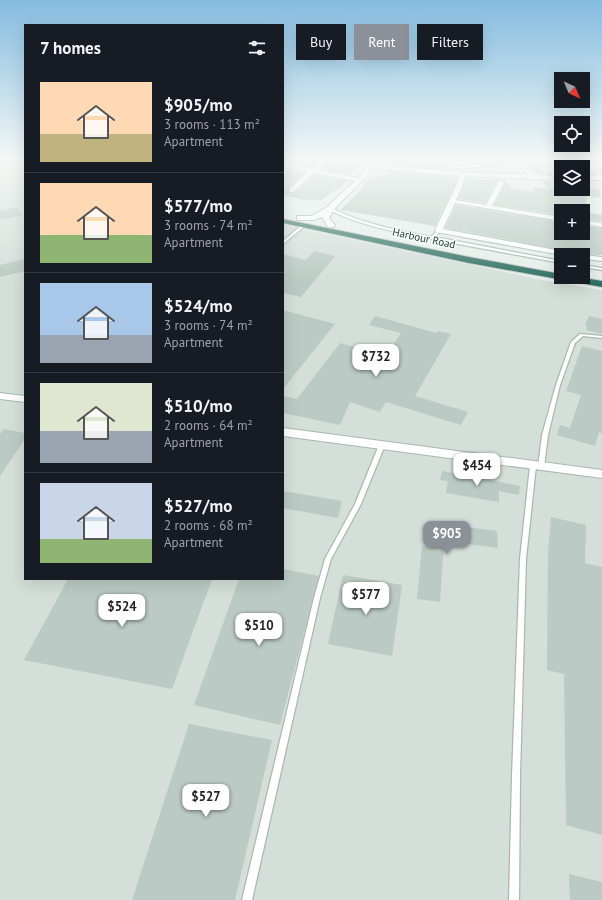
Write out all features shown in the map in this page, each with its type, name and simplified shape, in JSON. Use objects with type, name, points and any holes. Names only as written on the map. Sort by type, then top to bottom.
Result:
[{"type":"highway","name":"Harbour Road","points":[[284,215],[302,222],[470,260],[554,276]]},
{"type":"highway","name":"Harbour Road","points":[[284,221],[331,225],[439,248],[554,269]]},
{"type":"highway","points":[[590,275],[602,277]]},
{"type":"highway","name":"Harbour Road","points":[[590,282],[602,284]]},
{"type":"street","points":[[302,222],[314,218],[330,209],[339,200]]},
{"type":"street","points":[[488,207],[492,200]]},
{"type":"street","points":[[554,218],[453,201],[439,230],[554,252]]},
{"type":"street","points":[[330,209],[325,218],[331,225]]},
{"type":"street","points":[[590,223],[602,225]]},
{"type":"street","points":[[590,258],[602,260]]},
{"type":"street","points":[[0,396],[24,399]]},
{"type":"street","points":[[284,432],[602,474]]},
{"type":"lane","points":[[330,209],[359,222],[432,238],[554,261]]},
{"type":"lane","points":[[284,242],[302,222]]},
{"type":"lane","points":[[432,238],[439,230]]},
{"type":"lane","points":[[590,267],[602,269]]},
{"type":"lane","points":[[514,900],[516,776],[523,559],[537,466],[573,342],[582,335],[602,337]]},
{"type":"lane","points":[[247,900],[328,558],[358,504],[382,445]]},
{"type":"shaded area","points":[[0,200],[24,200],[24,580],[284,580],[284,225],[554,282],[554,284],[567,284],[602,290],[602,900],[0,900]]},
{"type":"building","points":[[350,200],[448,200],[435,226],[340,210]]},
{"type":"building","points":[[465,200],[487,200],[485,203]]},
{"type":"building","points":[[497,200],[587,200],[586,204],[554,204],[554,214],[494,205]]},
{"type":"building","points":[[456,205],[554,221],[554,240],[590,240],[590,227],[602,228],[602,255],[590,254],[590,248],[554,249],[445,228]]},
{"type":"building","points":[[17,207],[23,215],[0,220],[0,211]]},
{"type":"building","points":[[590,213],[602,215],[602,221],[590,220]]},
{"type":"building","points":[[314,251],[335,256],[301,297],[284,293],[284,254],[306,260]]},
{"type":"building","points":[[24,259],[24,271],[0,277],[0,265]]},
{"type":"building","points":[[284,310],[335,324],[284,388]]},
{"type":"building","points":[[375,316],[436,333],[438,331],[451,334],[415,396],[468,412],[461,425],[386,402],[380,412],[350,402],[340,425],[284,413],[284,396],[297,399],[340,343],[386,356],[401,333],[369,325]]},
{"type":"building","points":[[589,316],[602,319],[602,334],[586,330],[587,326],[585,325]]},
{"type":"building","points":[[582,346],[602,351],[602,433],[599,432],[595,446],[557,435],[560,425],[570,428],[581,395],[566,391]]},
{"type":"building","points":[[4,429],[24,433],[24,440],[0,476],[0,434]]},
{"type":"building","points":[[442,471],[520,486],[519,495],[499,491],[499,502],[446,493],[448,481],[440,480]]},
{"type":"building","points":[[284,491],[342,501],[338,518],[284,508]]},
{"type":"building","points":[[551,517],[586,525],[585,563],[602,567],[602,835],[566,825],[564,674],[547,670],[548,553]]},
{"type":"building","points":[[433,523],[497,531],[498,548],[444,541],[440,602],[417,599],[422,546],[432,547]]},
{"type":"building","points":[[284,569],[319,576],[280,725],[194,705],[239,580],[284,580]]},
{"type":"building","points":[[343,575],[402,585],[392,656],[328,644]]},
{"type":"building","points":[[67,580],[212,580],[172,689],[24,660]]},
{"type":"building","points":[[189,724],[272,740],[235,900],[132,900]]},
{"type":"building","points":[[569,874],[602,882],[602,900],[570,900]]}]
